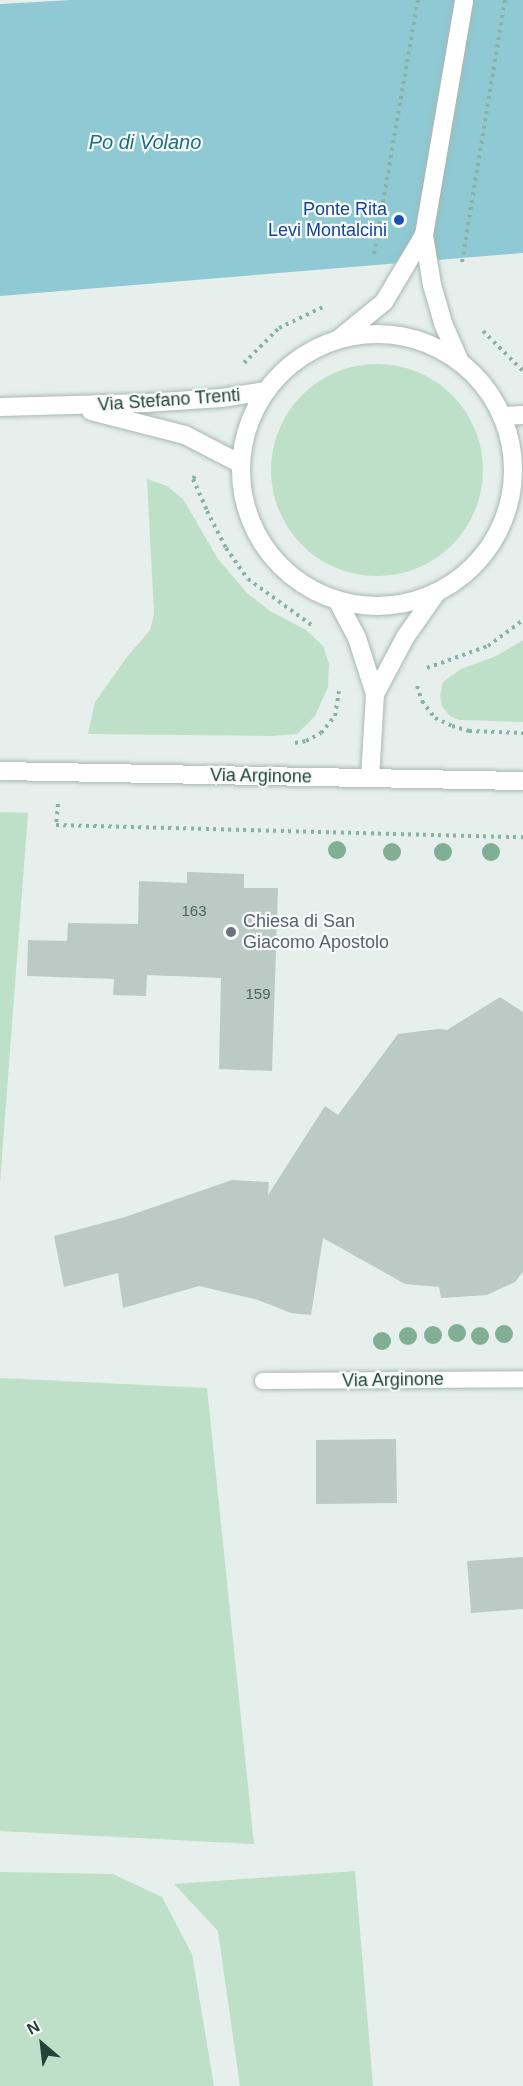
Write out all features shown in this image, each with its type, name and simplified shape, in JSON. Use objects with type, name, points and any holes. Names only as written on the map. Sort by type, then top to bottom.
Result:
[{"type":"main road","points":[[460,362],[443,323],[432,285],[424,235],[464,0]]},
{"type":"main road","points":[[336,340],[384,302],[424,235]]},
{"type":"main road","name":"Via Stefano Trenti","points":[[379,334],[398,336],[418,340],[460,362],[487,390],[502,416],[509,434],[518,473],[507,513],[490,546],[475,565],[437,592],[413,601],[367,606],[337,600],[302,584],[284,569],[260,539],[246,505],[241,464],[246,434],[266,392],[290,366],[312,351],[336,340],[379,334]]},
{"type":"main road","name":"Via Stefano Trenti","points":[[0,407],[72,406],[222,398],[266,392]]},
{"type":"main road","name":"Via Stefano Trenti","points":[[72,406],[185,435],[241,464]]},
{"type":"main road","points":[[502,416],[523,415]]},
{"type":"main road","points":[[375,694],[406,636],[437,592]]},
{"type":"main road","points":[[337,600],[357,638],[375,694],[370,778]]},
{"type":"main road","name":"Via Arginone","points":[[0,771],[523,781]]},
{"type":"lane","name":"Via Arginone","points":[[263,1381],[523,1379]]},
{"type":"path","points":[[374,256],[418,0]]},
{"type":"path","points":[[462,274],[464,240],[505,0]]},
{"type":"path","points":[[222,398],[239,369],[279,328],[326,306]]},
{"type":"path","points":[[482,329],[523,371]]},
{"type":"path","points":[[206,447],[194,479],[226,548],[248,579],[318,630]]},
{"type":"path","points":[[420,672],[488,646],[523,620]]},
{"type":"path","points":[[417,678],[417,690],[435,718],[469,731],[523,733]]},
{"type":"path","points":[[285,744],[306,741],[321,733],[335,716],[339,688]]},
{"type":"path","points":[[58,796],[56,825],[523,837]]},
{"type":"green space","points":[[377,364],[398,366],[417,372],[436,382],[452,395],[465,411],[475,430],[481,449],[483,470],[481,491],[475,510],[465,529],[452,545],[436,558],[417,568],[398,574],[377,576],[356,574],[337,568],[318,558],[302,545],[289,529],[279,510],[273,491],[271,470],[273,449],[279,430],[289,411],[302,395],[318,382],[337,372],[356,366]]},
{"type":"green space","points":[[147,479],[167,486],[183,499],[218,559],[247,593],[270,611],[306,630],[323,646],[329,664],[328,687],[315,716],[297,734],[271,736],[88,734],[95,702],[127,657],[150,630],[154,614]]},
{"type":"green space","points":[[523,640],[523,722],[459,720],[450,716],[442,706],[440,696],[443,682],[461,669],[496,656]]},
{"type":"green space","points":[[0,812],[28,813],[0,1183]]},
{"type":"green space","points":[[0,1378],[207,1388],[254,1844],[0,1831]]},
{"type":"green space","points":[[355,1871],[373,2086],[240,2086],[218,1931],[174,1884]]},
{"type":"green space","points":[[0,1872],[113,1874],[162,1897],[192,1954],[214,2086],[0,2086]]},
{"type":"water","name":"Po di Volano","points":[[72,0],[523,0],[523,253],[0,296],[0,4]]},
{"type":"building","points":[[187,872],[244,874],[244,888],[278,888],[272,1071],[219,1069],[221,978],[147,975],[146,996],[113,995],[114,979],[27,976],[28,940],[67,941],[68,923],[138,924],[139,881],[187,883]]},
{"type":"building","points":[[500,997],[523,1012],[523,1272],[515,1282],[487,1295],[441,1298],[439,1287],[405,1284],[323,1238],[311,1315],[291,1313],[258,1300],[199,1286],[123,1308],[118,1273],[64,1287],[54,1236],[125,1217],[232,1180],[269,1182],[268,1195],[325,1106],[338,1115],[398,1034],[447,1030]]},
{"type":"building","points":[[396,1439],[397,1503],[316,1504],[316,1440]]},
{"type":"building","points":[[523,1557],[523,1609],[471,1613],[467,1561]]},
{"type":"place","name":"Ponte Rita Levi Montalcini","points":[[399,220]]},
{"type":"place","name":"Chiesa di San Giacomo Apostolo","points":[[231,932]]}]
